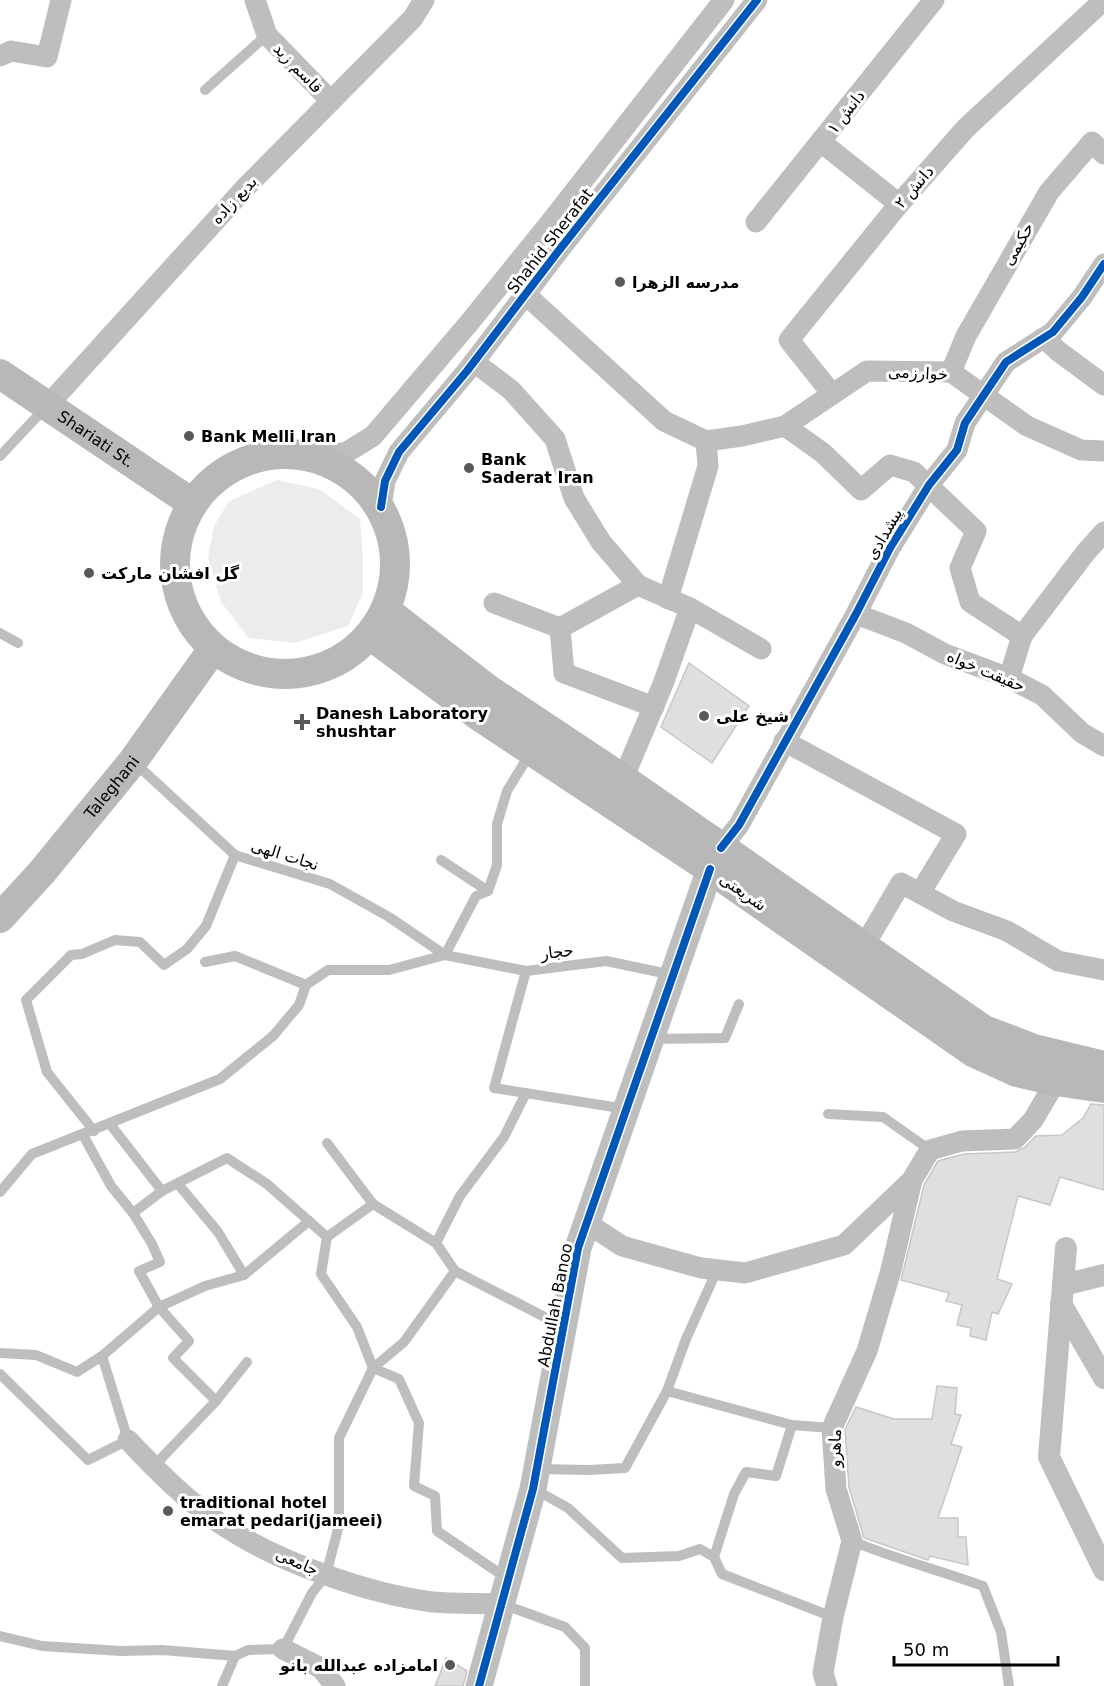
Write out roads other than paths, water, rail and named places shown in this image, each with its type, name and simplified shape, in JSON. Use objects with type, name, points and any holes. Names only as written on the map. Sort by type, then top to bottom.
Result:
[{"type":"main road","name":"Shariati St.","points":[[0,374],[192,503]]},
{"type":"main road","points":[[281,453],[316,457],[353,476],[381,507],[395,545],[395,585],[379,623],[355,652],[321,670],[283,676],[245,668],[213,649],[191,624],[178,595],[174,564],[179,532],[192,503],[216,477],[247,460],[281,453]]},
{"type":"main road","name":"شریعتی","points":[[379,623],[479,716],[531,751],[864,946],[984,1030],[1034,1049],[1104,1066]]},
{"type":"main road","name":"شریعتی","points":[[379,623],[489,690],[623,779],[716,858],[973,1052],[1017,1072],[1104,1088]]},
{"type":"main road","name":"Taleghani","points":[[0,918],[42,872],[133,761],[213,649]]},
{"type":"street","points":[[0,56],[11,51],[47,57],[61,0]]},
{"type":"street","name":"قاسم زید","points":[[255,0],[267,35],[331,101]]},
{"type":"street","name":"بدیع زاده","points":[[48,405],[244,188],[413,18],[424,0]]},
{"type":"street","name":"Shahid Sherafat","points":[[316,457],[347,452],[373,436],[549,224],[724,0]]},
{"type":"street","name":"Shahid Sherafat","points":[[381,507],[385,482],[399,452],[474,362],[757,0]]},
{"type":"street","name":"دانش ۱","points":[[756,222],[934,0]]},
{"type":"street","name":"دانش ۲","points":[[832,394],[789,340],[899,204],[966,128],[1104,0]]},
{"type":"street","points":[[821,142],[899,204]]},
{"type":"street","name":"حکیمی","points":[[951,372],[966,336],[1049,192],[1092,142],[1104,154]]},
{"type":"street","name":"پیشدادی","points":[[716,858],[739,825],[890,548],[929,485],[957,450],[965,423],[1006,362],[1053,332],[1082,297],[1104,264]]},
{"type":"street","points":[[525,294],[664,422],[706,441],[742,436],[785,426],[823,453],[861,490],[890,465],[914,472],[976,531],[960,568],[970,602],[1022,636]]},
{"type":"street","points":[[1044,338],[1104,385]]},
{"type":"street","points":[[474,362],[511,390],[555,439],[574,498],[601,542],[638,585],[690,608],[761,649]]},
{"type":"street","name":"خوارزمی","points":[[785,426],[867,371],[951,372],[1028,426],[1081,450],[1101,453]]},
{"type":"street","points":[[668,599],[708,466],[706,441]]},
{"type":"street","points":[[1009,678],[1022,636],[1104,532]]},
{"type":"street","points":[[494,603],[560,628],[638,585]]},
{"type":"street","points":[[623,779],[654,707],[690,608]]},
{"type":"street","name":"حقیقت خواه","points":[[856,614],[906,633],[945,654],[1009,678],[1042,695],[1082,733],[1104,746]]},
{"type":"street","points":[[560,628],[564,673],[654,707]]},
{"type":"street","points":[[784,741],[956,834],[920,893]]},
{"type":"street","name":"Abdullah Banoo","points":[[479,1686],[535,1479],[578,1248],[716,858]]},
{"type":"street","points":[[864,946],[901,883],[953,911],[1007,931],[1058,961],[1104,970]]},
{"type":"street","points":[[587,1223],[621,1246],[701,1268],[745,1273],[844,1245],[912,1180],[930,1150],[962,1141],[1015,1139],[1033,1120],[1056,1081]]},
{"type":"street","name":"ماهرو","points":[[852,1541],[836,1489],[832,1428],[867,1352],[891,1270],[912,1180]]},
{"type":"street","name":"جامعی","points":[[128,1440],[164,1479],[226,1528],[264,1548],[326,1575],[433,1602],[505,1592]]},
{"type":"street","points":[[827,1686],[823,1672],[833,1617],[852,1541]]},
{"type":"street","points":[[283,1649],[321,1668],[335,1686]]},
{"type":"lane","points":[[206,90],[267,35]]},
{"type":"lane","points":[[0,456],[48,405]]},
{"type":"lane","points":[[0,633],[18,643]]},
{"type":"lane","points":[[0,1192],[32,1154],[220,1079],[273,1036],[299,1005],[306,985],[328,970],[389,970],[445,955],[476,896],[488,891],[497,865],[497,824],[507,791],[531,751]]},
{"type":"lane","name":"نجات الهی","points":[[133,761],[235,855],[330,884],[389,917],[445,955]]},
{"type":"lane","points":[[216,1401],[173,1358],[189,1341],[159,1307],[139,1271],[160,1262],[133,1213],[111,1186],[88,1132],[47,1072],[26,1000],[71,955],[82,954],[116,940],[140,942],[164,964],[187,949],[206,926],[235,855]]},
{"type":"lane","points":[[441,860],[488,891]]},
{"type":"lane","name":"حجار","points":[[445,955],[526,971],[606,961],[673,975]]},
{"type":"lane","points":[[205,962],[235,956],[306,985]]},
{"type":"lane","points":[[526,971],[494,1088],[626,1110]]},
{"type":"lane","points":[[651,1039],[725,1038],[739,1004]]},
{"type":"lane","points":[[436,1243],[460,1196],[504,1137],[526,1093]]},
{"type":"lane","points":[[828,1114],[883,1117],[930,1150]]},
{"type":"lane","points":[[110,1124],[162,1191]]},
{"type":"lane","points":[[327,1143],[373,1204],[436,1243],[455,1271],[564,1327]]},
{"type":"lane","points":[[133,1213],[162,1191],[227,1158],[267,1184],[327,1237]]},
{"type":"lane","points":[[178,1184],[218,1232],[244,1275]]},
{"type":"lane","points":[[373,1204],[327,1237],[321,1274],[357,1326],[373,1368],[399,1379],[419,1424],[414,1486],[435,1496],[437,1531],[505,1592],[565,1627],[585,1648],[585,1686]]},
{"type":"lane","points":[[0,1353],[36,1355],[77,1372],[102,1356],[159,1307],[204,1286],[244,1275],[309,1221]]},
{"type":"lane","points":[[535,1479],[589,1470],[625,1468],[667,1391],[686,1339],[717,1270]]},
{"type":"lane","points":[[0,1636],[42,1646],[121,1651],[162,1650],[235,1656],[248,1650],[283,1649],[312,1593],[326,1575],[339,1525],[339,1438],[373,1368],[404,1342],[455,1271]]},
{"type":"lane","points":[[0,1374],[88,1460],[128,1440],[102,1356]]},
{"type":"lane","points":[[153,1467],[216,1401],[247,1362]]},
{"type":"lane","points":[[667,1391],[792,1425],[832,1428]]},
{"type":"lane","points":[[714,1557],[734,1494],[746,1472],[776,1476],[792,1425]]},
{"type":"lane","points":[[535,1479],[621,1558],[679,1556],[700,1549],[714,1557],[722,1574],[833,1617]]},
{"type":"lane","points":[[852,1541],[890,1557],[942,1571],[983,1586],[1001,1632],[1009,1686]]},
{"type":"lane","points":[[222,1686],[235,1656]]},
{"type":"waterway","points":[[1066,1248],[1049,1457],[1104,1570]]},
{"type":"waterway","points":[[1063,1285],[1104,1275]]},
{"type":"waterway","points":[[1061,1304],[1104,1378]]},
{"type":"place","name":"مدرسه الزهرا","points":[[620,282]]},
{"type":"place","name":"Bank Melli Iran","points":[[189,436]]},
{"type":"place","name":"Bank Saderat Iran","points":[[469,468]]},
{"type":"place","name":"گل افشان مارکت","points":[[89,573]]},
{"type":"place","name":"شیخ علی","points":[[704,716]]},
{"type":"place","name":"Danesh Laboratory shushtar","points":[[302,722]]},
{"type":"place","name":"traditional hotel emarat pedari(jameei)","points":[[168,1511]]},
{"type":"place","name":"امامزاده عبدالله بانو","points":[[450,1665]]}]
